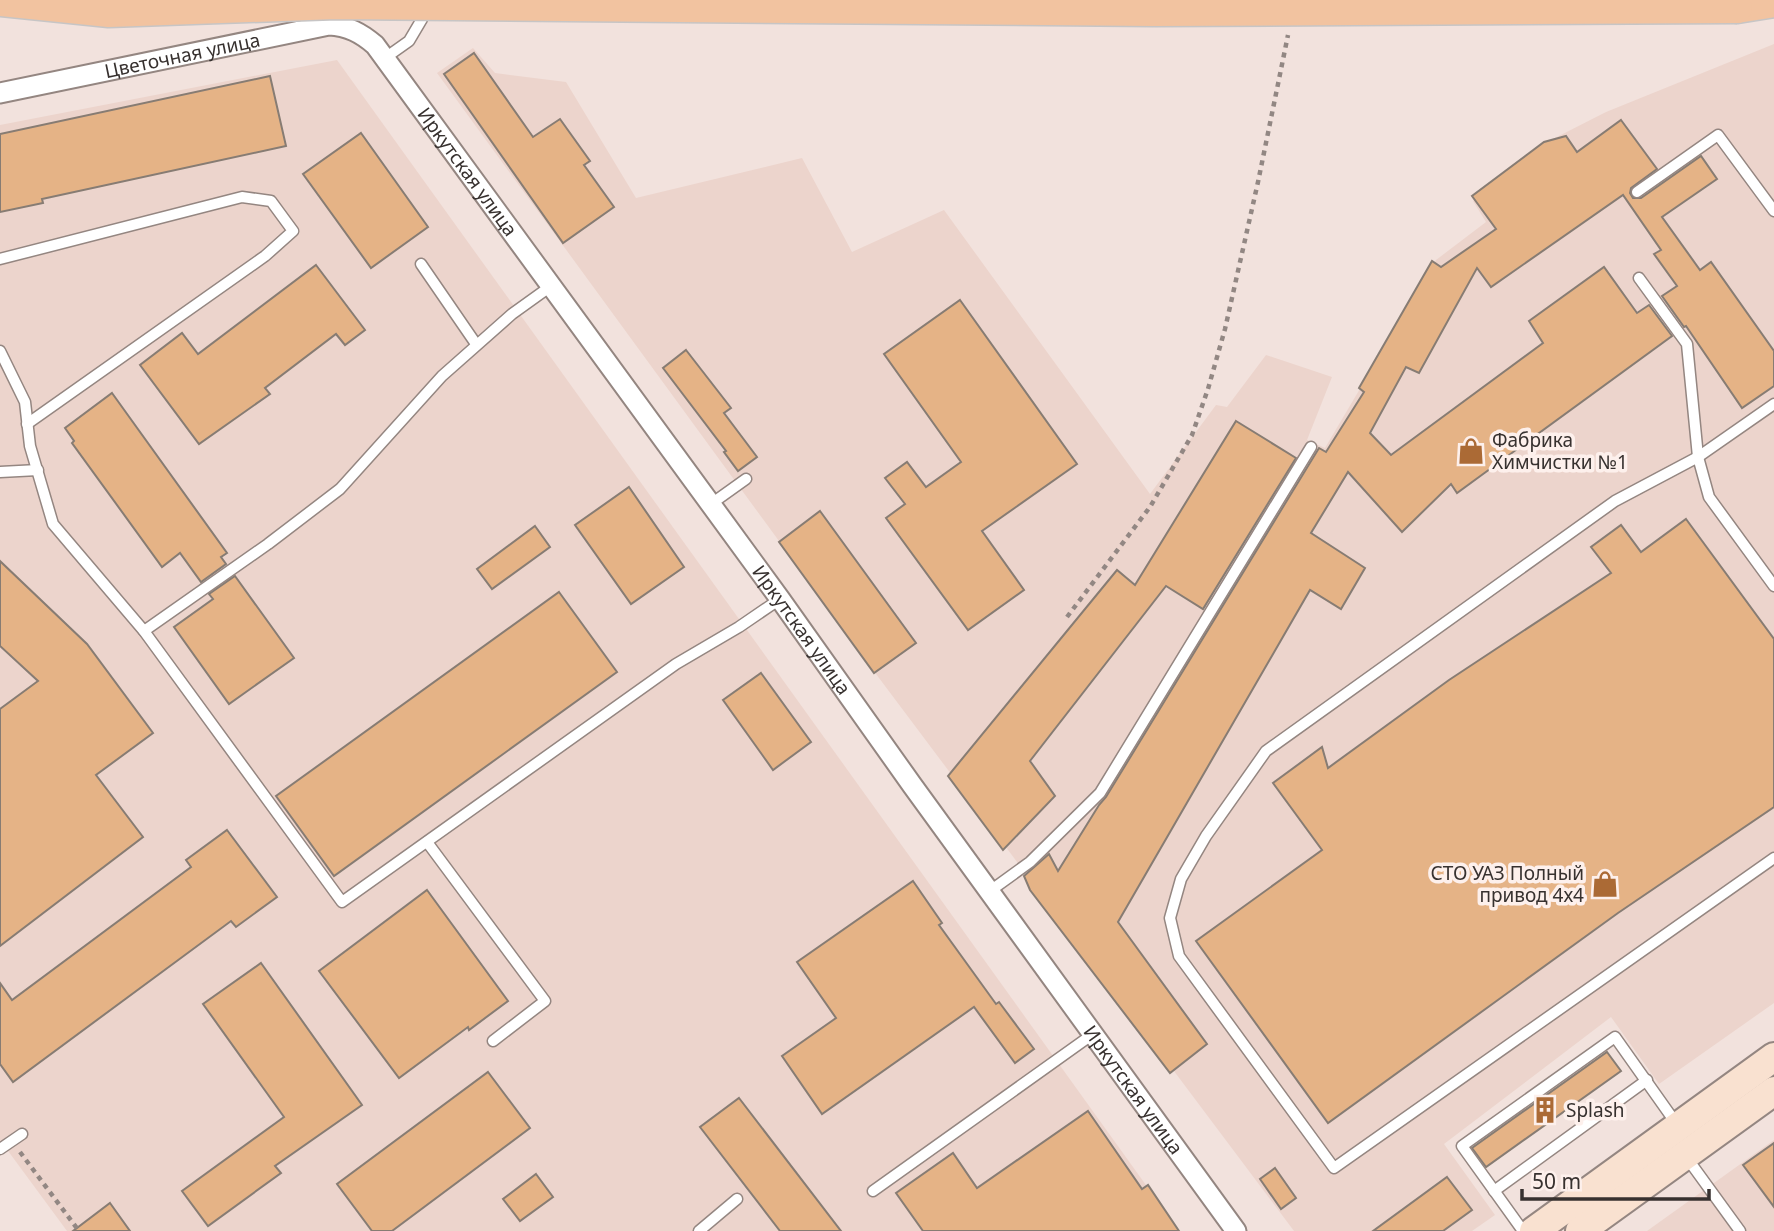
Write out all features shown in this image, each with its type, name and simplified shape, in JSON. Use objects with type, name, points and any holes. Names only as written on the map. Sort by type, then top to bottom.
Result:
[{"type":"main road","points":[[0,1],[109,12],[336,4],[1167,11],[1737,8],[1774,2]]},
{"type":"street","name":"Цветочная улица","points":[[0,93],[312,28],[342,26],[362,34]]},
{"type":"street","name":"Иркутская улица","points":[[362,34],[385,58],[780,598],[912,785],[1236,1231]]},
{"type":"street","points":[[1534,1231],[1774,1057]]},
{"type":"street","points":[[1580,1231],[1771,1098]]},
{"type":"lane","points":[[385,58],[409,41],[422,19]]},
{"type":"lane","points":[[1637,192],[1718,135],[1774,211]]},
{"type":"lane","points":[[0,259],[242,197],[271,201],[293,231],[265,256],[27,424]]},
{"type":"lane","points":[[421,264],[476,344]]},
{"type":"lane","points":[[1639,278],[1687,344],[1698,457],[1709,496],[1774,586]]},
{"type":"lane","points":[[144,631],[341,489],[442,376],[476,344],[551,286]]},
{"type":"lane","points":[[0,351],[25,402],[30,446],[53,524],[144,631],[342,902],[676,664],[739,627],[780,598]]},
{"type":"lane","points":[[1774,404],[1698,457],[1615,501],[1266,751],[1206,836],[1181,878],[1170,918],[1179,956],[1334,1168],[1774,858]]},
{"type":"lane","points":[[990,891],[1030,862],[1100,793],[1311,447]]},
{"type":"lane","points":[[0,472],[38,470]]},
{"type":"lane","points":[[711,504],[746,479]]},
{"type":"lane","points":[[427,842],[545,1001],[493,1041]]},
{"type":"lane","points":[[873,1191],[1093,1034]]},
{"type":"lane","points":[[1523,1231],[1462,1146],[1615,1037],[1679,1126]]},
{"type":"lane","points":[[1494,1191],[1647,1080]]},
{"type":"lane","points":[[0,1149],[22,1133]]},
{"type":"lane","points":[[1686,1155],[1740,1231]]},
{"type":"lane","points":[[699,1231],[737,1199]]},
{"type":"path","points":[[1067,617],[1150,507],[1192,435],[1224,329],[1290,26]]},
{"type":"path","points":[[12,1140],[79,1231]]},
{"type":"shaded area","points":[[1774,44],[1774,1003],[1659,1084],[1611,1017],[1444,1144],[1495,1215],[1472,1231],[1294,1231],[879,678],[437,73],[473,48],[495,73],[566,82],[636,198],[802,158],[852,252],[944,210],[1150,494],[1216,405],[1227,407],[1266,355],[1332,377],[1307,440],[1325,448],[1436,260],[1486,222],[1473,201],[1551,140],[1606,112]]},
{"type":"shaded area","points":[[337,60],[1179,1231],[67,1231],[0,1140],[0,125]]},
{"type":"shaded area","points":[[1774,1140],[1774,1231],[1647,1231]]},
{"type":"building","points":[[474,53],[533,137],[560,119],[590,161],[584,165],[614,207],[563,243],[444,74]]},
{"type":"building","points":[[270,76],[286,146],[42,199],[43,203],[0,212],[0,134]]},
{"type":"building","points":[[1621,120],[1657,169],[1631,188],[1633,198],[1641,198],[1701,156],[1717,179],[1662,217],[1700,270],[1711,262],[1774,351],[1774,386],[1742,408],[1662,296],[1677,286],[1654,254],[1661,250],[1623,195],[1491,287],[1477,268],[1419,373],[1406,367],[1370,433],[1391,455],[1543,343],[1529,321],[1604,267],[1637,313],[1649,305],[1672,336],[1457,493],[1451,484],[1402,532],[1348,472],[1311,533],[1365,568],[1341,609],[1310,590],[1118,922],[1207,1044],[1170,1073],[1030,890],[1024,876],[1049,854],[1058,871],[1319,448],[1326,452],[1364,392],[1359,388],[1432,261],[1441,267],[1496,229],[1472,196],[1544,142],[1566,136],[1577,152]]},
{"type":"building","points":[[361,133],[428,227],[371,268],[303,174]]},
{"type":"building","points":[[316,265],[365,330],[345,345],[336,334],[265,388],[270,394],[199,444],[140,365],[182,333],[198,354]]},
{"type":"building","points":[[960,300],[1077,464],[982,531],[1024,590],[968,630],[886,518],[905,504],[885,478],[907,462],[926,487],[961,462],[884,354]]},
{"type":"building","points":[[686,350],[731,408],[724,413],[757,457],[738,471],[663,368]]},
{"type":"building","points":[[112,393],[227,553],[221,557],[226,564],[201,582],[180,553],[162,567],[72,443],[74,441],[65,428]]},
{"type":"building","points":[[1236,421],[1296,458],[1203,609],[1166,586],[1030,761],[1055,796],[1003,850],[948,776],[1117,570],[1135,585]]},
{"type":"building","points":[[629,487],[684,567],[631,604],[575,525]]},
{"type":"building","points":[[820,511],[916,643],[874,673],[779,542]]},
{"type":"building","points":[[1686,519],[1774,639],[1774,807],[1618,913],[1328,1123],[1196,941],[1322,850],[1273,783],[1322,747],[1328,768],[1449,680],[1611,573],[1591,547],[1621,525],[1641,552]]},
{"type":"building","points":[[535,526],[550,547],[492,589],[477,569]]},
{"type":"building","points":[[0,561],[87,644],[153,733],[96,775],[143,837],[0,946],[0,709],[38,681],[0,646]]},
{"type":"building","points":[[235,576],[294,658],[229,704],[174,627],[213,599],[209,594]]},
{"type":"building","points":[[559,592],[617,672],[334,876],[276,796]]},
{"type":"building","points":[[761,673],[811,742],[773,770],[723,700]]},
{"type":"building","points":[[227,830],[277,897],[236,927],[231,921],[13,1082],[0,1064],[0,983],[12,1000],[191,867],[186,860]]},
{"type":"building","points":[[913,881],[942,923],[939,925],[996,1004],[999,1002],[1034,1049],[1015,1063],[974,1007],[822,1114],[782,1056],[836,1018],[797,962]]},
{"type":"building","points":[[427,890],[508,1001],[399,1078],[319,971]]},
{"type":"building","points":[[261,963],[362,1105],[275,1166],[281,1173],[208,1226],[182,1191],[284,1117],[203,1004]]},
{"type":"building","name":"Splash","points":[[1607,1052],[1621,1071],[1486,1167],[1472,1148]]},
{"type":"building","points":[[488,1072],[530,1128],[392,1231],[372,1231],[337,1184]]},
{"type":"building","points":[[739,1098],[841,1231],[780,1231],[700,1127]]},
{"type":"building","points":[[1088,1111],[1142,1189],[1148,1185],[1179,1231],[923,1231],[896,1193],[953,1153],[977,1188]]},
{"type":"building","points":[[1774,1143],[1774,1207],[1743,1165]]},
{"type":"building","points":[[1275,1168],[1296,1198],[1281,1209],[1260,1179]]},
{"type":"building","points":[[536,1174],[553,1197],[520,1221],[503,1199]]},
{"type":"building","points":[[1447,1177],[1472,1210],[1443,1231],[1373,1231]]},
{"type":"building","points":[[110,1203],[130,1231],[73,1231]]},
{"type":"place","name":"Фабрика Химчистки №1","points":[[1471,451]]},
{"type":"place","name":"СТО УАЗ Полный привод 4х4","points":[[1605,884]]},
{"type":"place","name":"Splash","points":[[1545,1110]]}]
